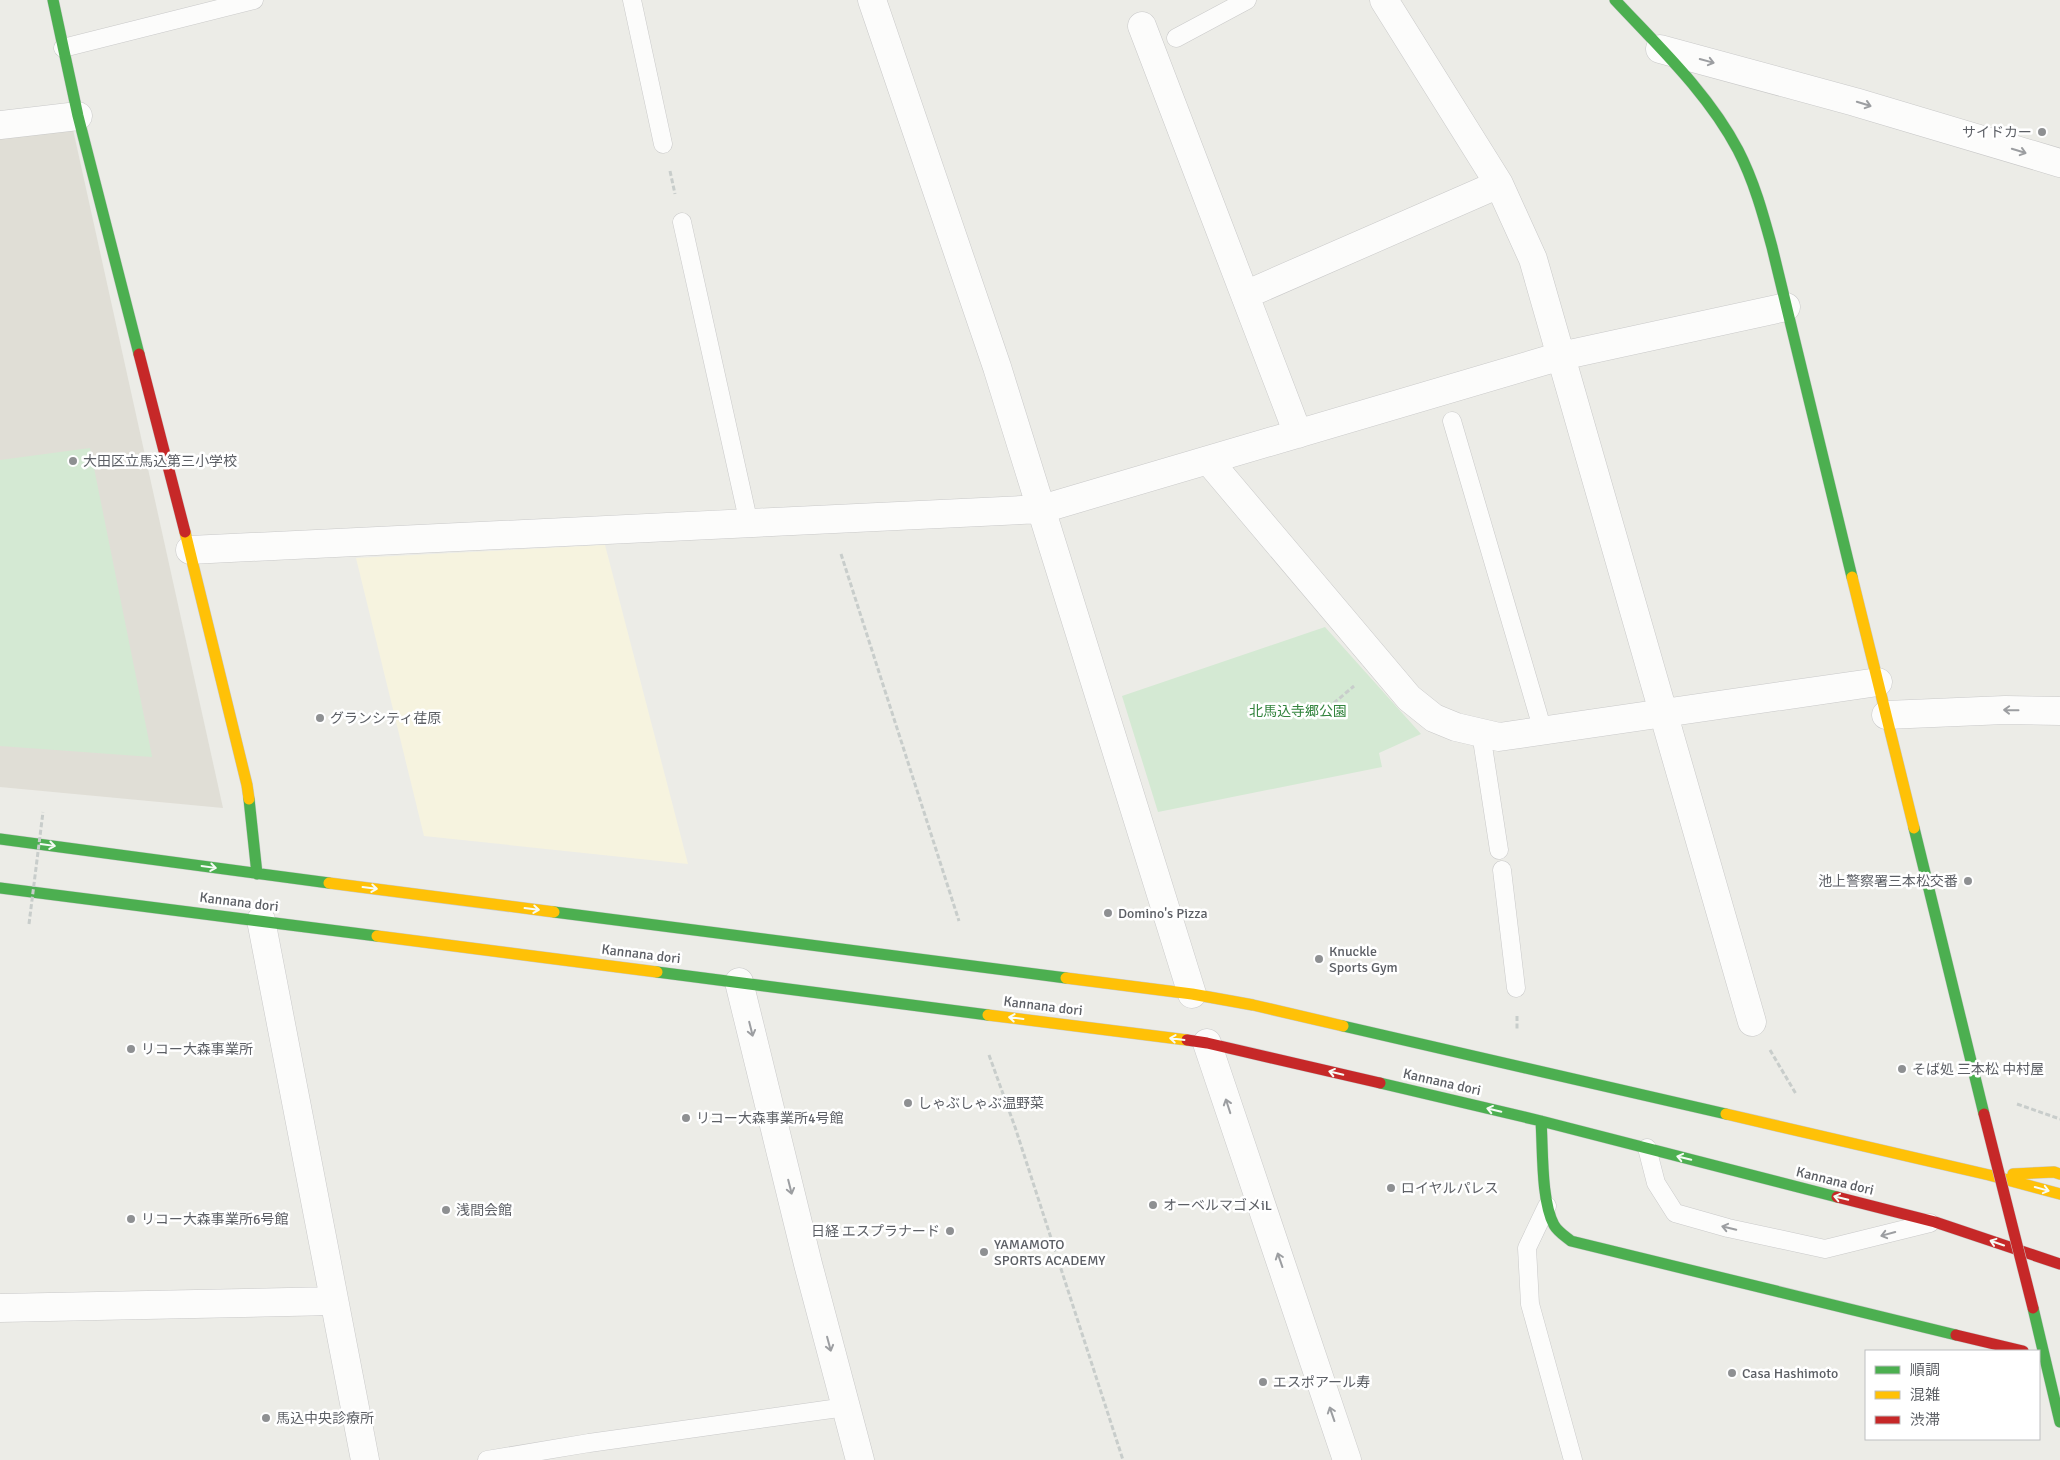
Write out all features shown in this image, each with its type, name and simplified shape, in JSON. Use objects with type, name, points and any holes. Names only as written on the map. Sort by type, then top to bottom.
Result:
[{"type":"main road","points":[[53,0],[78,116],[190,550],[247,785],[257,874]]},
{"type":"main road","points":[[1615,0],[1711,107],[1738,152],[1758,202],[1786,307],[2033,1308],[2042,1356],[2060,1422]]},
{"type":"main road","points":[[0,839],[257,874],[1192,994],[1253,1005],[2060,1194]]},
{"type":"main road","name":"Kannana dori","points":[[0,888],[1206,1042],[1542,1121],[1935,1222],[2060,1264]]},
{"type":"main road","points":[[1542,1121],[1548,1206],[1554,1226],[1571,1241],[2019,1350]]},
{"type":"main road","points":[[1989,1176],[2054,1172],[2060,1174]]},
{"type":"street","points":[[872,0],[932,154],[1192,994]]},
{"type":"street","points":[[1384,0],[1499,184],[1533,259],[1752,1022]]},
{"type":"street","points":[[1142,26],[1298,434]]},
{"type":"street","points":[[1660,48],[1855,102],[2060,163]]},
{"type":"street","points":[[0,125],[78,116]]},
{"type":"street","points":[[1245,295],[1499,184]]},
{"type":"street","points":[[190,550],[1042,509],[1561,356],[1786,307]]},
{"type":"street","points":[[1208,460],[1409,698],[1434,718],[1456,728],[1499,737],[1878,682]]},
{"type":"street","points":[[1886,715],[2005,710],[2060,711]]},
{"type":"street","points":[[261,920],[365,1460]]},
{"type":"street","points":[[739,982],[808,1264],[860,1460]]},
{"type":"street","points":[[1206,1042],[1347,1460]]},
{"type":"street","points":[[0,1308],[334,1302]]},
{"type":"lane","points":[[63,48],[254,0]]},
{"type":"lane","points":[[632,0],[663,144]]},
{"type":"lane","points":[[1176,38],[1246,0]]},
{"type":"lane","points":[[682,222],[749,524]]},
{"type":"lane","points":[[1452,420],[1543,731]]},
{"type":"lane","points":[[1481,733],[1499,850]]},
{"type":"lane","points":[[1502,870],[1516,988]]},
{"type":"lane","points":[[1647,1148],[1656,1183],[1674,1213],[1728,1228],[1825,1248],[1935,1222]]},
{"type":"lane","points":[[1548,1206],[1527,1248],[1530,1304],[1573,1460]]},
{"type":"lane","points":[[487,1460],[589,1443],[846,1407]]},
{"type":"path","points":[[663,144],[682,222]]},
{"type":"path","points":[[830,520],[960,921]]},
{"type":"path","points":[[29,924],[43,812]]},
{"type":"path","points":[[1517,1012],[1518,1038]]},
{"type":"path","points":[[1752,1022],[1798,1097]]},
{"type":"path","points":[[989,1054],[1123,1460]]},
{"type":"path","points":[[2014,1104],[2060,1119]]},
{"type":"shaded area","name":"大田区立馬込第三小学校","points":[[72,125],[223,808],[0,787],[0,134]]},
{"type":"shaded area","points":[[605,545],[688,864],[424,836],[356,558]]},
{"type":"green space","points":[[90,448],[152,757],[0,746],[0,460]]},
{"type":"green space","name":"北馬込寺郷公園","points":[[1325,627],[1421,734],[1379,753],[1382,767],[1158,812],[1122,696]]},
{"type":"traffic: fast","points":[[53,0],[78,116],[139,354]]},
{"type":"traffic: fast","points":[[1615,0],[1698,90],[1726,129],[1749,174],[1762,210],[1772,247],[1852,577]]},
{"type":"traffic: fast","points":[[249,799],[257,874]]},
{"type":"traffic: fast","points":[[1914,828],[1984,1114]]},
{"type":"traffic: fast","points":[[0,839],[329,883]]},
{"type":"traffic: fast","points":[[0,888],[377,936]]},
{"type":"traffic: fast","points":[[554,912],[1066,978]]},
{"type":"traffic: fast","points":[[657,972],[988,1015]]},
{"type":"traffic: fast","points":[[1343,1026],[1726,1114]]},
{"type":"traffic: fast","points":[[1380,1083],[1541,1121],[1837,1197]]},
{"type":"traffic: fast","points":[[1541,1121],[1547,1203],[1554,1225],[1571,1241],[1956,1335]]},
{"type":"traffic: fast","points":[[2033,1308],[2060,1422]]},
{"type":"traffic: slow","points":[[185,532],[249,799]]},
{"type":"traffic: slow","points":[[1852,577],[1914,828]]},
{"type":"traffic: slow","points":[[329,883],[554,912]]},
{"type":"traffic: slow","points":[[377,936],[657,972]]},
{"type":"traffic: slow","points":[[1066,978],[1192,994],[1253,1005],[1343,1026]]},
{"type":"traffic: slow","points":[[988,1015],[1187,1040]]},
{"type":"traffic: slow","points":[[1726,1114],[1989,1175],[2060,1194]]},
{"type":"traffic: slow","points":[[2013,1174],[2054,1172],[2060,1174]]},
{"type":"traffic: jam","points":[[139,354],[185,532]]},
{"type":"traffic: jam","points":[[1187,1040],[1380,1083]]},
{"type":"traffic: jam","points":[[1984,1114],[2033,1308]]},
{"type":"traffic: jam","points":[[1837,1197],[1935,1222],[2060,1264]]},
{"type":"traffic: jam","points":[[1956,1335],[2019,1350]]},
{"type":"place","name":"サイドカー","points":[[2042,132]]},
{"type":"place","name":"大田区立馬込第三小学校","points":[[73,461]]},
{"type":"place","name":"グランシティ荏原","points":[[320,718]]},
{"type":"place","name":"池上警察署三本松交番","points":[[1968,881]]},
{"type":"place","name":"Domino's Pizza","points":[[1108,913]]},
{"type":"place","name":"Knuckle Sports Gym","points":[[1319,959]]},
{"type":"place","name":"リコー大森事業所","points":[[131,1049]]},
{"type":"place","name":"そば処 三本松 中村屋","points":[[1902,1069]]},
{"type":"place","name":"しゃぶしゃぶ温野菜","points":[[908,1103]]},
{"type":"place","name":"リコー大森事業所4号館","points":[[686,1118]]},
{"type":"place","name":"ロイヤルパレス","points":[[1391,1188]]},
{"type":"place","name":"オーベルマゴメiL","points":[[1153,1205]]},
{"type":"place","name":"浅間会館","points":[[446,1210]]},
{"type":"place","name":"リコー大森事業所6号館","points":[[131,1219]]},
{"type":"place","name":"日経 エスプラナード","points":[[950,1231]]},
{"type":"place","name":"YAMAMOTO SPORTS ACADEMY","points":[[984,1252]]},
{"type":"place","name":"Casa Hashimoto","points":[[1732,1373]]},
{"type":"place","name":"エスポアール寿","points":[[1263,1382]]},
{"type":"place","name":"馬込中央診療所","points":[[266,1418]]}]
